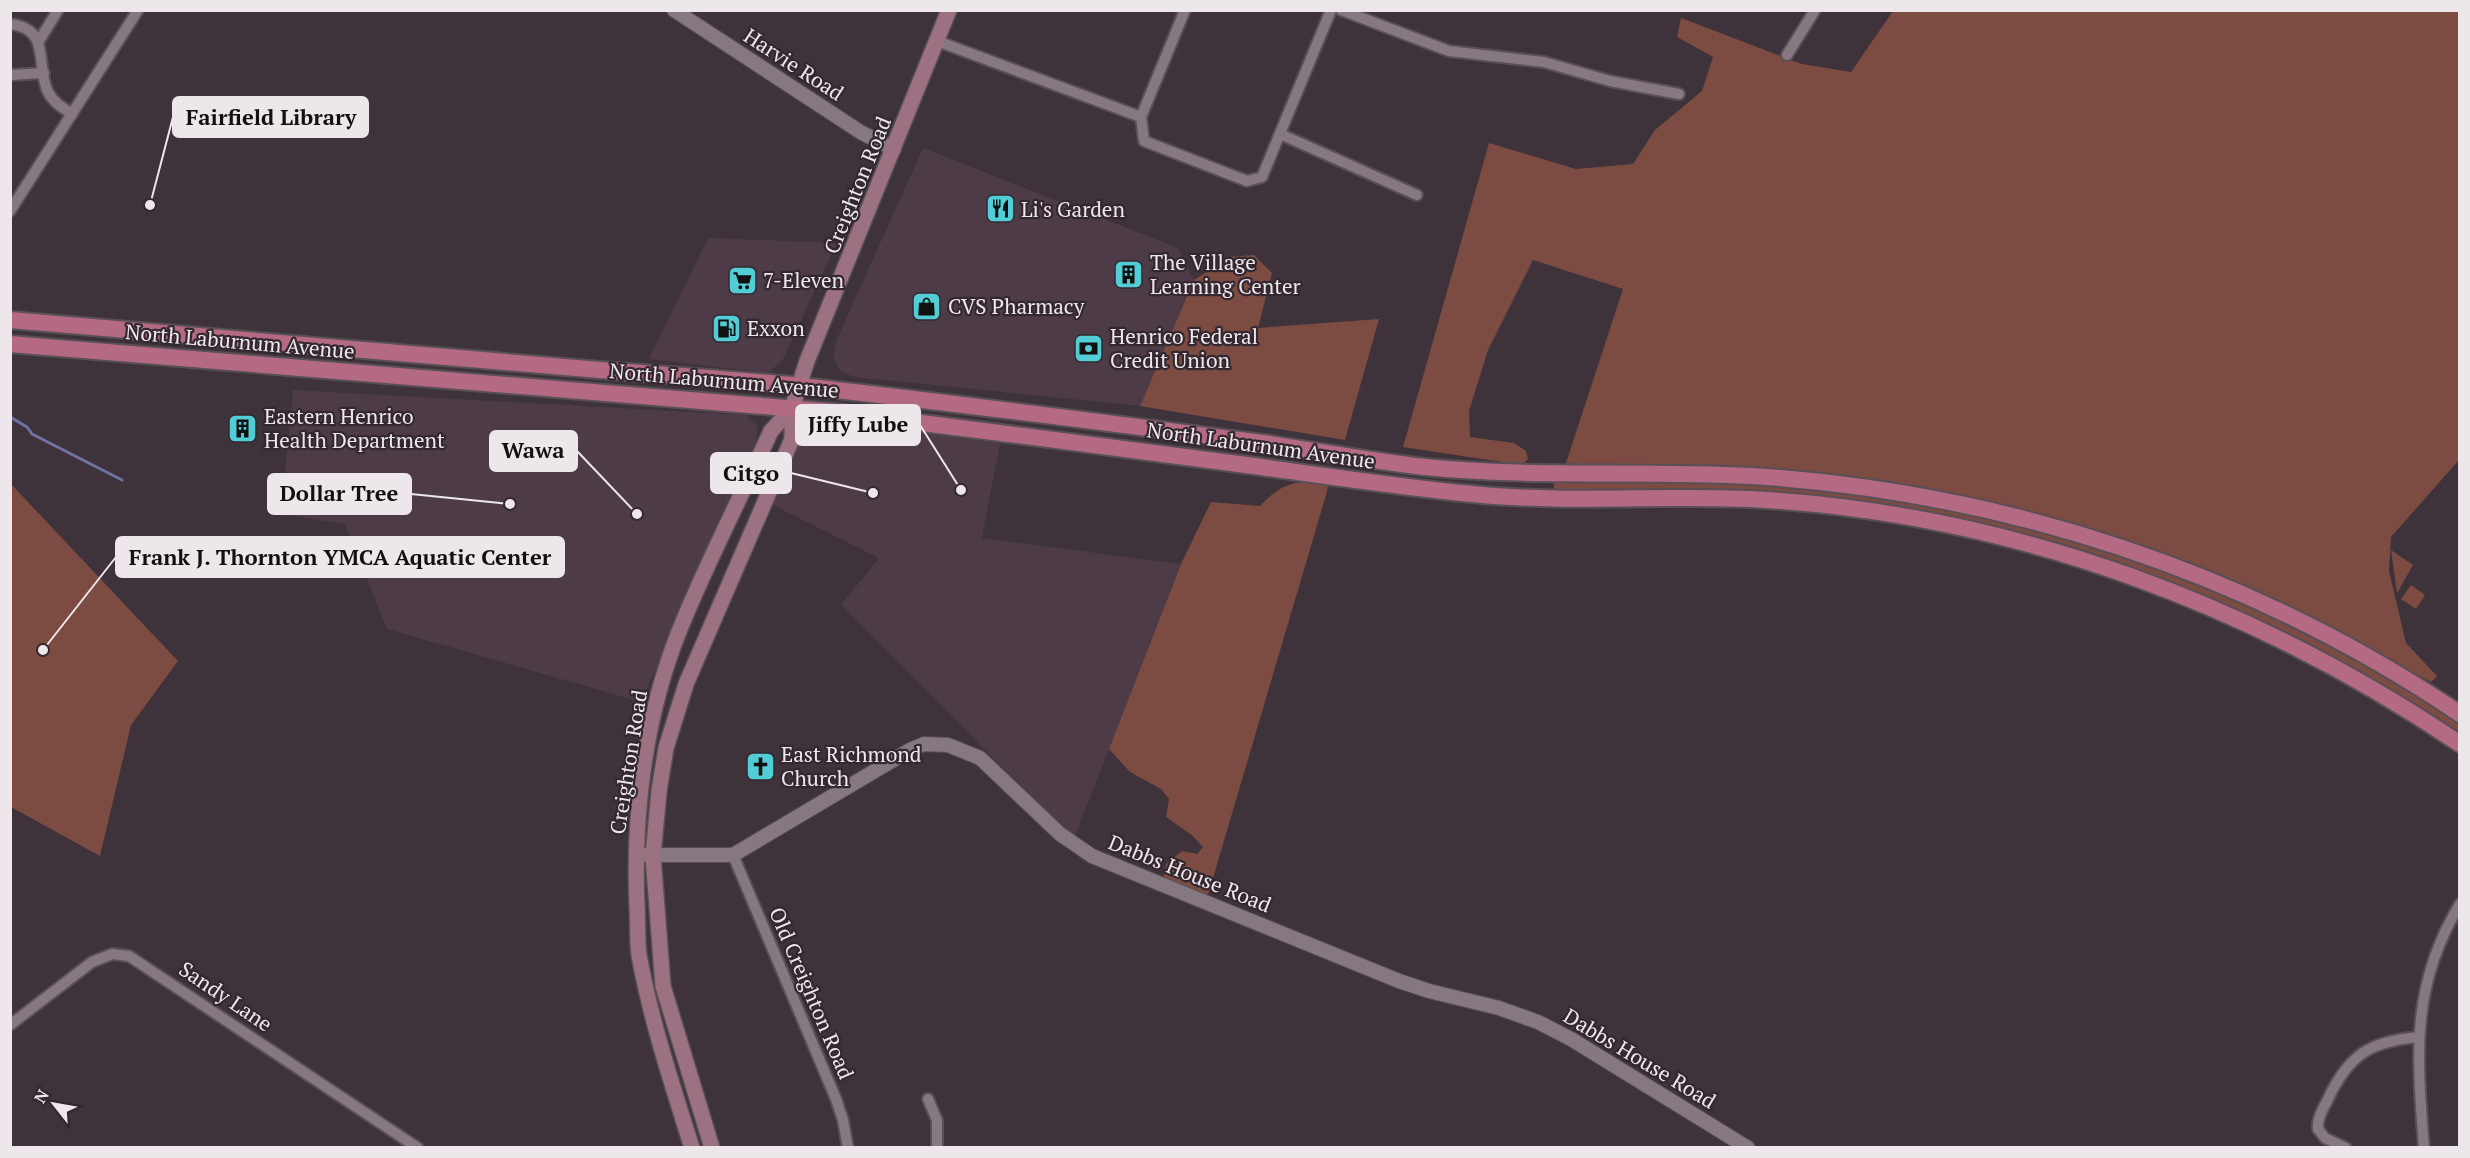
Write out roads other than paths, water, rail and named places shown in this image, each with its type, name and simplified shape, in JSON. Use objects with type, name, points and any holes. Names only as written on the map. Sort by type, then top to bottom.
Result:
[{"type":"main road","name":"Creighton Road","points":[[712,1148],[663,986],[653,856],[658,791],[674,717],[698,654],[792,439],[792,408],[799,386],[949,10]]},
{"type":"main road","name":"North Laburnum Avenue","points":[[10,320],[799,386],[1006,410],[1424,466],[1575,475],[1746,476],[1873,488],[1968,505],[2076,532],[2202,577],[2326,634],[2431,694],[2460,714]]},
{"type":"main road","name":"North Laburnum Avenue","points":[[10,344],[792,408],[967,427],[1456,493],[1573,500],[1717,498],[1766,500],[1859,510],[1972,530],[2075,556],[2203,603],[2331,665],[2397,703],[2460,744]]},
{"type":"main road","name":"Creighton Road","points":[[692,1148],[651,1013],[639,952],[635,854],[644,775],[652,726],[680,629],[771,431],[792,408]]},
{"type":"street","points":[[39,41],[58,10]]},
{"type":"street","points":[[10,211],[138,10]]},
{"type":"street","name":"Harvie Road","points":[[674,10],[689,15],[862,132],[894,149]]},
{"type":"street","points":[[1185,10],[1141,117],[1144,141],[1247,181],[1262,177],[1331,10]]},
{"type":"street","points":[[1341,10],[1449,51],[1544,62],[1610,81],[1679,94]]},
{"type":"street","points":[[1787,55],[1815,10]]},
{"type":"street","points":[[10,24],[29,29],[39,41],[48,91],[52,98],[72,114]]},
{"type":"street","points":[[937,40],[1141,117]]},
{"type":"street","points":[[10,75],[44,73]]},
{"type":"street","points":[[1280,134],[1417,195]]},
{"type":"street","name":"Dabbs House Road","points":[[635,854],[653,856],[733,855],[910,750],[924,744],[948,745],[980,758],[1060,834],[1092,856],[1399,981],[1429,991],[1499,1008],[1538,1022],[1580,1045],[1748,1148]]},
{"type":"street","name":"Old Creighton Road","points":[[733,855],[836,1099],[843,1120],[848,1148]]},
{"type":"street","points":[[2424,1148],[2419,1037],[2421,1001],[2431,963],[2448,924],[2460,904]]},
{"type":"street","name":"Sandy Lane","points":[[10,1024],[92,962],[112,954],[129,956],[418,1148]]},
{"type":"street","points":[[2346,1148],[2325,1138],[2318,1129],[2319,1117],[2337,1080],[2370,1048],[2385,1041],[2419,1037]]},
{"type":"street","points":[[928,1099],[937,1120],[937,1148]]},
{"type":"waterway","points":[[10,417],[27,427],[32,434],[122,480]]},
{"type":"place","name":"Fairfield Library","points":[[150,205]]},
{"type":"place","name":"Li's Garden","points":[[1000,209]]},
{"type":"place","name":"The Village Learning Center","points":[[1129,274]]},
{"type":"place","name":"7-Eleven","points":[[742,280]]},
{"type":"place","name":"CVS Pharmacy","points":[[927,306]]},
{"type":"place","name":"Exxon","points":[[726,328]]},
{"type":"place","name":"Henrico Federal Credit Union","points":[[1089,348]]},
{"type":"place","name":"Eastern Henrico Health Department","points":[[243,428]]},
{"type":"place","name":"Jiffy Lube","points":[[961,490]]},
{"type":"place","name":"Citgo","points":[[873,493]]},
{"type":"place","name":"Dollar Tree","points":[[510,504]]},
{"type":"place","name":"Wawa","points":[[637,514]]},
{"type":"place","name":"Frank J. Thornton YMCA Aquatic Center","points":[[43,650]]},
{"type":"place","name":"East Richmond Church","points":[[760,766]]}]
